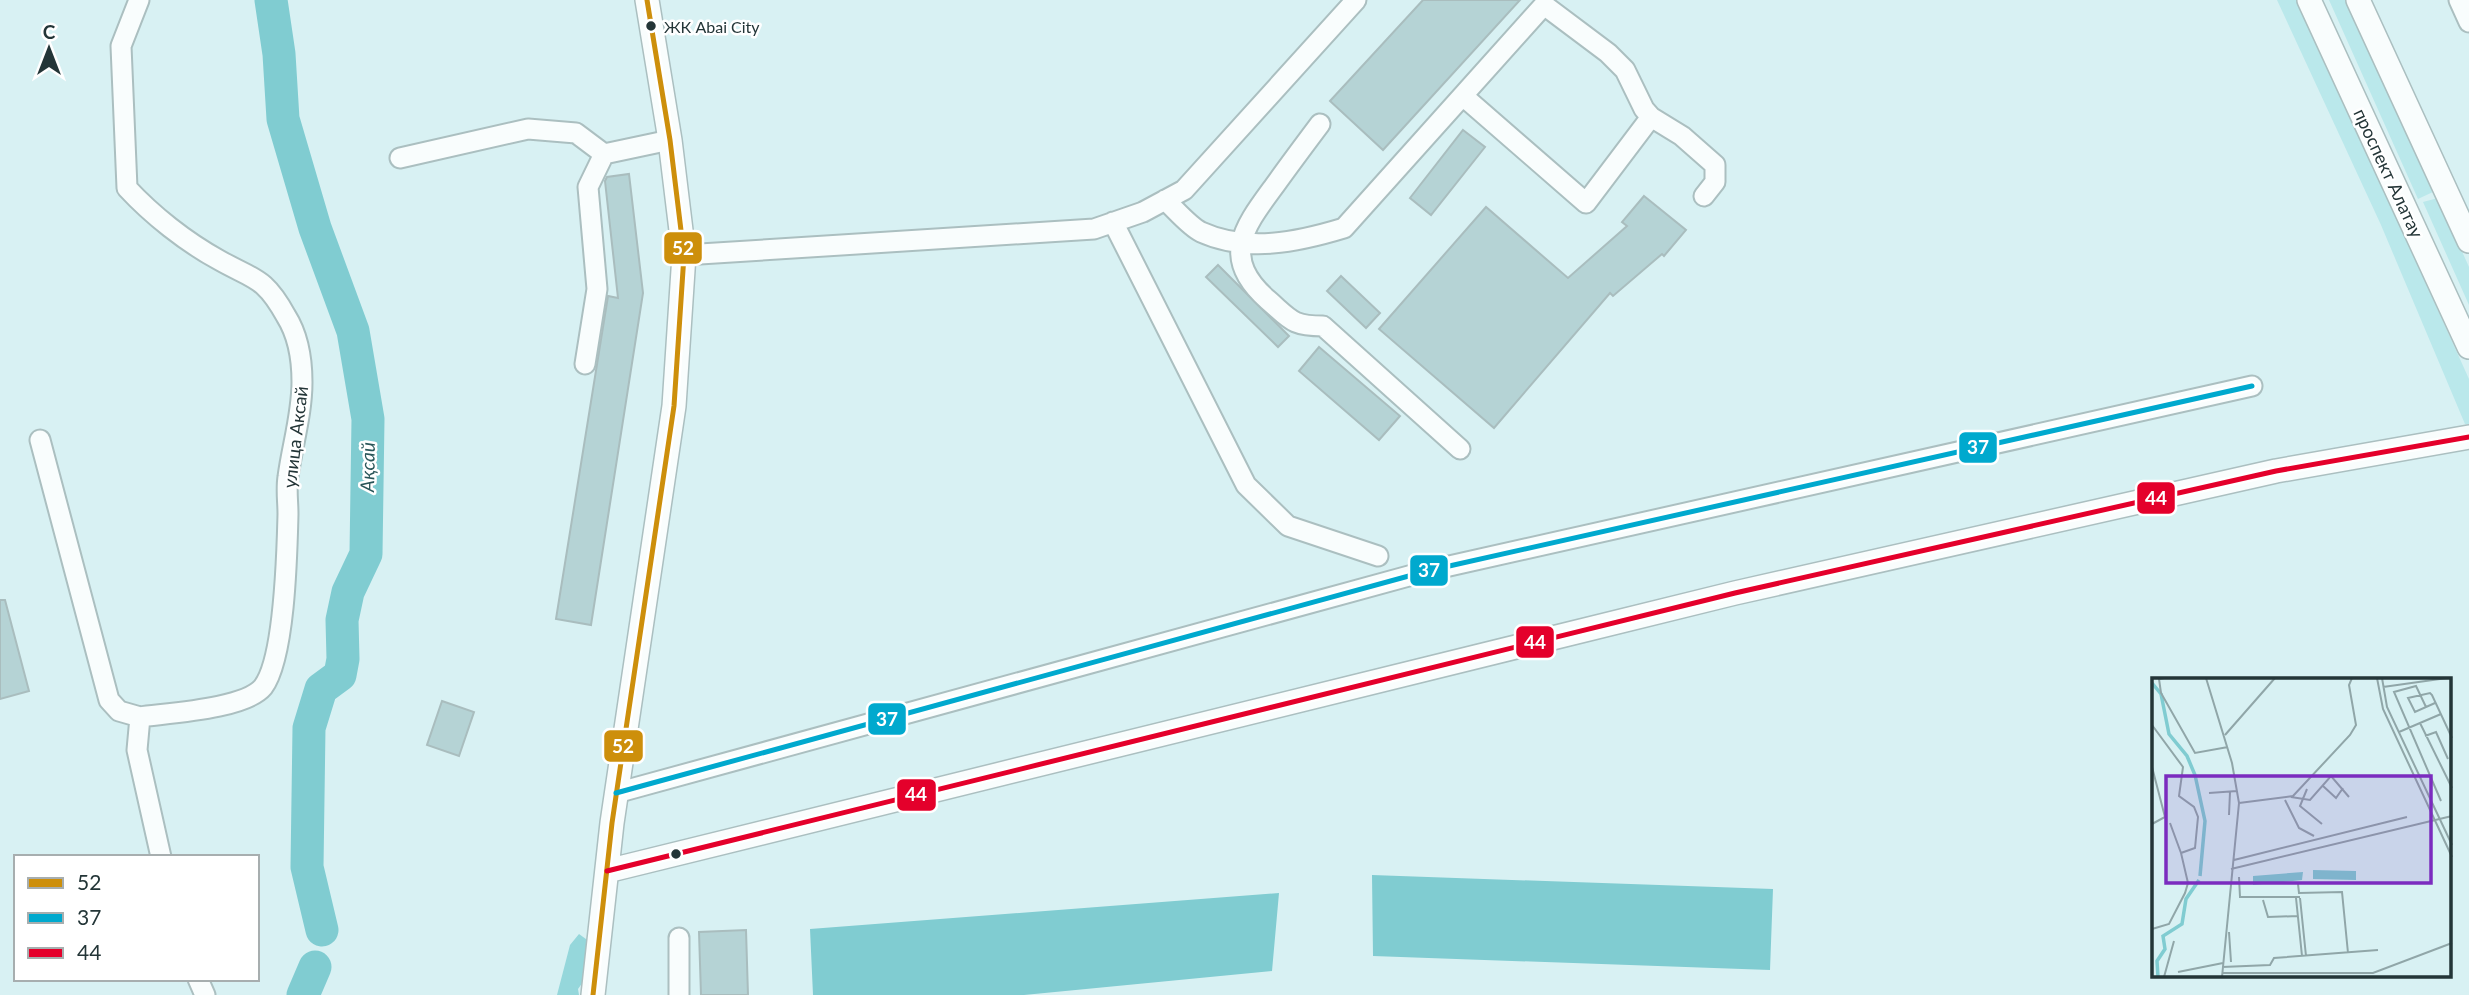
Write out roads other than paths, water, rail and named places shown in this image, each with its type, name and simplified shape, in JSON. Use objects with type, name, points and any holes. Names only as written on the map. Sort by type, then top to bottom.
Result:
[{"type":"main road","points":[[593,995],[617,793],[674,406],[684,255],[670,140],[648,0]]},
{"type":"main road","name":"проспект Алатау","points":[[2309,0],[2469,347]]},
{"type":"main road","points":[[2358,0],[2469,242]]},
{"type":"main road","points":[[607,872],[1735,593],[2276,471],[2469,437]]},
{"type":"street","name":"улица Аксай","points":[[139,0],[121,46],[127,188],[149,211],[219,260],[251,274],[267,287],[292,328],[299,348],[302,383],[296,441],[287,479],[282,617],[271,670],[262,688],[246,698],[140,717]]},
{"type":"street","points":[[684,255],[1094,229],[1143,212],[1184,190],[1356,0]]},
{"type":"street","points":[[2459,0],[2469,22]]},
{"type":"street","points":[[1166,200],[1199,232],[1241,244],[1300,241],[1343,228],[1544,2],[1625,70],[1644,109],[1651,117],[1682,136],[1715,165],[1715,182],[1704,196]]},
{"type":"street","points":[[1463,96],[1586,203],[1651,117]]},
{"type":"street","points":[[1320,124],[1251,215],[1241,244],[1241,256],[1258,292],[1298,326],[1323,327],[1460,449]]},
{"type":"street","points":[[400,158],[528,129],[576,134],[604,154],[670,140]]},
{"type":"street","points":[[585,364],[597,289],[588,187],[604,154]]},
{"type":"street","points":[[1113,222],[1246,485],[1288,526],[1378,556]]},
{"type":"street","points":[[617,793],[1427,571],[2252,386]]},
{"type":"street","points":[[40,440],[109,700],[119,711],[140,717],[137,750],[161,855]]},
{"type":"street","points":[[679,995],[680,938]]},
{"type":"waterway","name":"Ақсай","points":[[271,0],[279,54],[283,119],[315,228],[353,331],[368,419],[366,554],[348,592],[342,620],[343,659],[340,675],[321,689],[309,728],[307,867],[322,930]]},
{"type":"waterway","name":"Ақсай","points":[[303,995],[315,967]]},
{"type":"place","name":"ЖК Abai City","points":[[651,26]]}]
